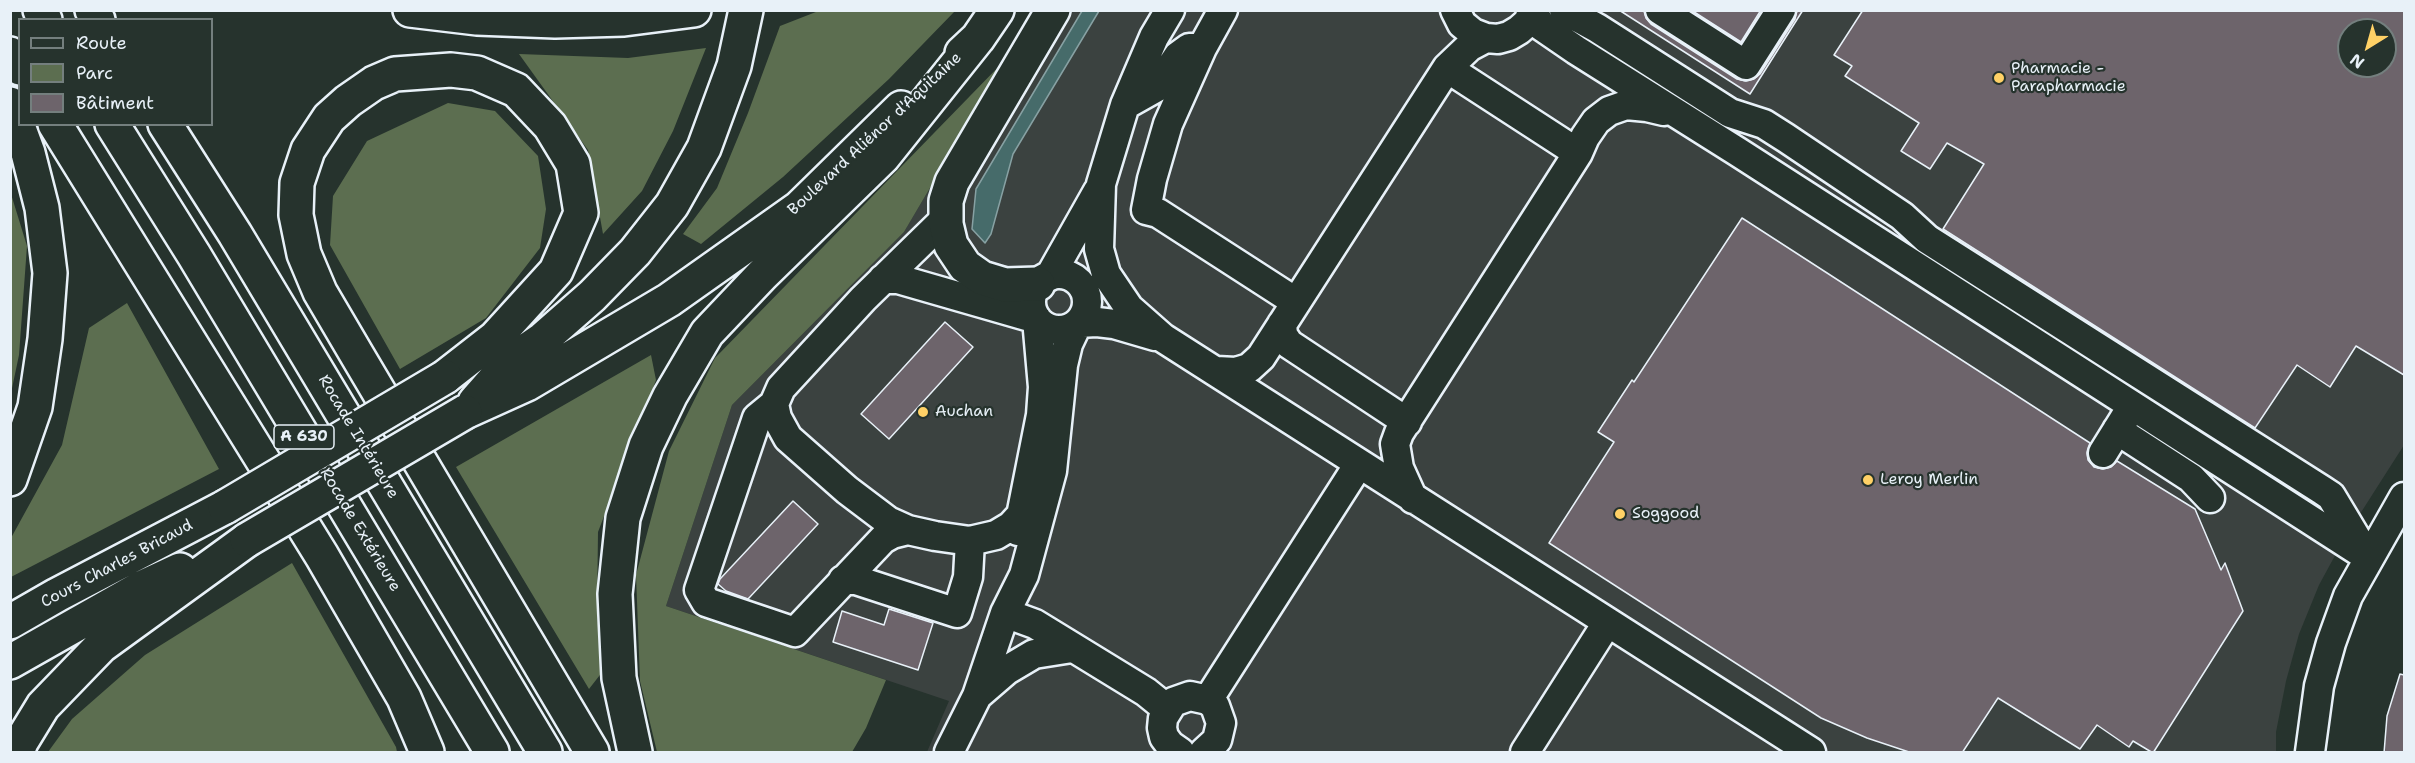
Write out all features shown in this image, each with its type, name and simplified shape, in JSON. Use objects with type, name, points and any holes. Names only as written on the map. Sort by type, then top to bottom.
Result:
[{"type":"highway","points":[[410,10],[477,18],[555,21],[624,19],[694,10]]},
{"type":"highway","points":[[445,377],[502,348],[531,327],[579,285],[618,242],[655,194],[724,68],[725,10]]},
{"type":"highway","points":[[17,753],[21,742],[43,706],[101,646],[246,540],[465,412],[511,361],[543,339],[592,296],[634,252],[672,205],[704,148],[724,68],[746,10]]},
{"type":"highway","name":"Boulevard Aliénor d'Aquitaine","points":[[465,412],[527,384],[669,300],[799,208],[869,138],[978,38],[997,10]]},
{"type":"highway","points":[[1044,280],[1005,285],[982,278],[965,266],[951,245],[946,218],[946,201],[952,182],[1053,10]]},
{"type":"highway","points":[[635,753],[619,678],[615,594],[623,518],[646,446],[670,396],[707,333],[769,267],[883,157],[978,38]]},
{"type":"highway","points":[[445,377],[495,338],[556,271],[581,213],[578,193],[573,164],[550,126],[516,90],[477,73],[451,70],[395,74],[374,83],[348,101],[330,118],[308,150],[297,183],[296,194],[296,215],[304,254],[320,292],[351,346],[592,753]]},
{"type":"highway","points":[[10,104],[18,126]]},
{"type":"highway","points":[[10,479],[35,407],[45,339],[50,273],[42,208],[28,153],[18,126]]},
{"type":"highway","points":[[56,126],[322,556],[404,698],[427,753]]},
{"type":"highway","name":"Rocade Extérieure","points":[[113,126],[194,255],[492,753]]},
{"type":"highway","name":"Rocade Intérieure","points":[[166,126],[308,355],[545,753]]},
{"type":"highway","name":"Cours Charles Bricaud","points":[[10,622],[225,507],[445,377]]},
{"type":"highway","points":[[10,662],[138,589],[246,540]]},
{"type":"street","points":[[1005,613],[1041,415],[1043,387],[1037,319],[1031,301],[1101,184],[1125,105],[1154,37],[1170,10]]},
{"type":"street","points":[[1223,10],[1202,48],[1168,124],[1152,179],[1146,210],[1158,213],[1289,313]]},
{"type":"street","points":[[1455,10],[1462,24],[1473,33],[1486,38],[1498,39],[1514,33],[1528,22],[1533,11]]},
{"type":"street","points":[[1564,10],[1597,28],[1730,113],[1764,124],[1902,216],[1927,239],[2331,496],[2368,557]]},
{"type":"street","points":[[1660,10],[1746,65],[1781,10]]},
{"type":"street","points":[[1533,11],[1541,26],[2368,557]]},
{"type":"street","points":[[1216,371],[1236,372],[1249,368],[1262,357],[1447,68],[1469,47],[1486,38]]},
{"type":"street","points":[[1125,105],[1157,87],[1178,56],[1189,48],[1202,48]]},
{"type":"street","points":[[1447,68],[1578,153]]},
{"type":"street","points":[[1413,499],[1399,468],[1395,444],[1596,121],[1609,111],[1626,105],[1647,107],[1681,116]]},
{"type":"street","points":[[1101,184],[1099,249],[1106,274],[1129,308],[1163,338],[1811,753]]},
{"type":"street","points":[[908,530],[882,539],[795,632],[712,606],[706,602],[699,591],[758,418],[774,404],[781,388],[883,279],[946,218]]},
{"type":"street","points":[[949,753],[977,696],[1005,613],[1024,575],[1052,471],[1063,365],[1068,344],[1087,307],[1083,288],[1077,281],[1069,276],[1044,280]]},
{"type":"street","points":[[883,279],[898,279],[1037,319],[1052,329],[1070,328],[1078,323],[1097,322],[1114,324],[1163,338]]},
{"type":"street","points":[[1289,313],[1283,335],[1290,344],[1407,422]]},
{"type":"street","points":[[774,404],[777,418],[788,438],[872,510],[888,521],[908,530],[970,541],[996,535],[1011,526],[1022,513]]},
{"type":"street","points":[[2132,406],[2110,442],[2191,478],[2210,498]]},
{"type":"street","points":[[1208,700],[1359,464]]},
{"type":"street","points":[[2308,750],[2319,686],[2348,596],[2404,497]]},
{"type":"street","points":[[843,580],[856,580],[957,613],[968,577],[970,541]]},
{"type":"street","points":[[1005,613],[1035,624],[1146,692],[1167,709]]},
{"type":"street","points":[[1525,753],[1607,623]]},
{"type":"street","points":[[977,696],[1007,670],[1034,654],[1072,648]]},
{"type":"street","points":[[1190,696],[1208,700],[1219,714],[1221,732],[1199,750],[1170,745],[1162,728],[1167,709],[1173,702],[1190,696]]},
{"type":"shaded area","points":[[1032,11],[2404,11],[2404,445],[2344,539],[2319,585],[2299,634],[2286,681],[2276,732],[2276,752],[927,752],[949,701],[666,606],[732,405],[904,232]]},
{"type":"green space","points":[[821,10],[955,11],[889,79],[783,177],[701,244],[683,234],[717,188],[780,26]]},
{"type":"green space","points":[[706,48],[673,131],[642,191],[603,234],[588,150],[519,54],[628,58]]},
{"type":"green space","points":[[1006,59],[904,232],[732,405],[666,606],[886,680],[866,728],[852,752],[657,752],[640,681],[636,575],[669,451],[715,358]]},
{"type":"green space","points":[[448,103],[495,111],[538,156],[546,209],[540,248],[486,318],[400,369],[330,245],[333,196],[367,141]]},
{"type":"green space","points":[[11,194],[27,246],[19,355],[11,393]]},
{"type":"green space","points":[[127,303],[219,469],[11,577],[11,538],[62,445],[89,328]]},
{"type":"green space","points":[[651,355],[656,380],[598,532],[597,614],[603,671],[589,689],[456,467]]},
{"type":"green space","points":[[292,563],[397,752],[48,752],[72,719],[145,655]]},
{"type":"water","points":[[1082,11],[1099,11],[1013,154],[991,234],[985,243],[972,229],[976,189]]},
{"type":"building","points":[[1619,10],[1644,10],[1651,24],[1737,79],[1746,81],[1760,74],[1795,19],[1797,10],[1803,10],[1750,94]]},
{"type":"building","points":[[1691,10],[1761,10],[1741,42]]},
{"type":"building","points":[[1863,10],[2404,10],[2404,375],[2356,346],[2330,387],[2297,365],[2255,428],[1943,229],[1984,164],[1947,143],[1930,169],[1901,151],[1919,123],[1845,76],[1852,66],[1834,55]]},
{"type":"building","name":"Leroy Merlin","points":[[1742,218],[2090,443],[2087,453],[2088,460],[2094,467],[2103,469],[2111,467],[2117,461],[2195,509],[2221,570],[2225,563],[2243,611],[2153,753],[2133,741],[2129,747],[2097,725],[2080,749],[1998,698],[1962,753],[1912,753],[1867,738],[1821,718],[1549,543],[1614,442],[1598,432],[1632,380],[1634,382]]},
{"type":"building","points":[[945,322],[973,347],[889,439],[861,414]]},
{"type":"building","points":[[793,501],[818,524],[748,599],[726,591],[718,584],[720,579]]},
{"type":"building","points":[[889,609],[933,623],[918,670],[833,642],[842,611],[884,625]]},
{"type":"building","points":[[2400,674],[2404,675],[2404,753],[2384,753],[2387,716]]},
{"type":"place","name":"Pharmacie - Parapharmacie","points":[[1999,78]]},
{"type":"place","name":"Auchan","points":[[923,412]]},
{"type":"place","name":"Leroy Merlin","points":[[1868,480]]},
{"type":"place","name":"Soggood","points":[[1620,514]]}]
